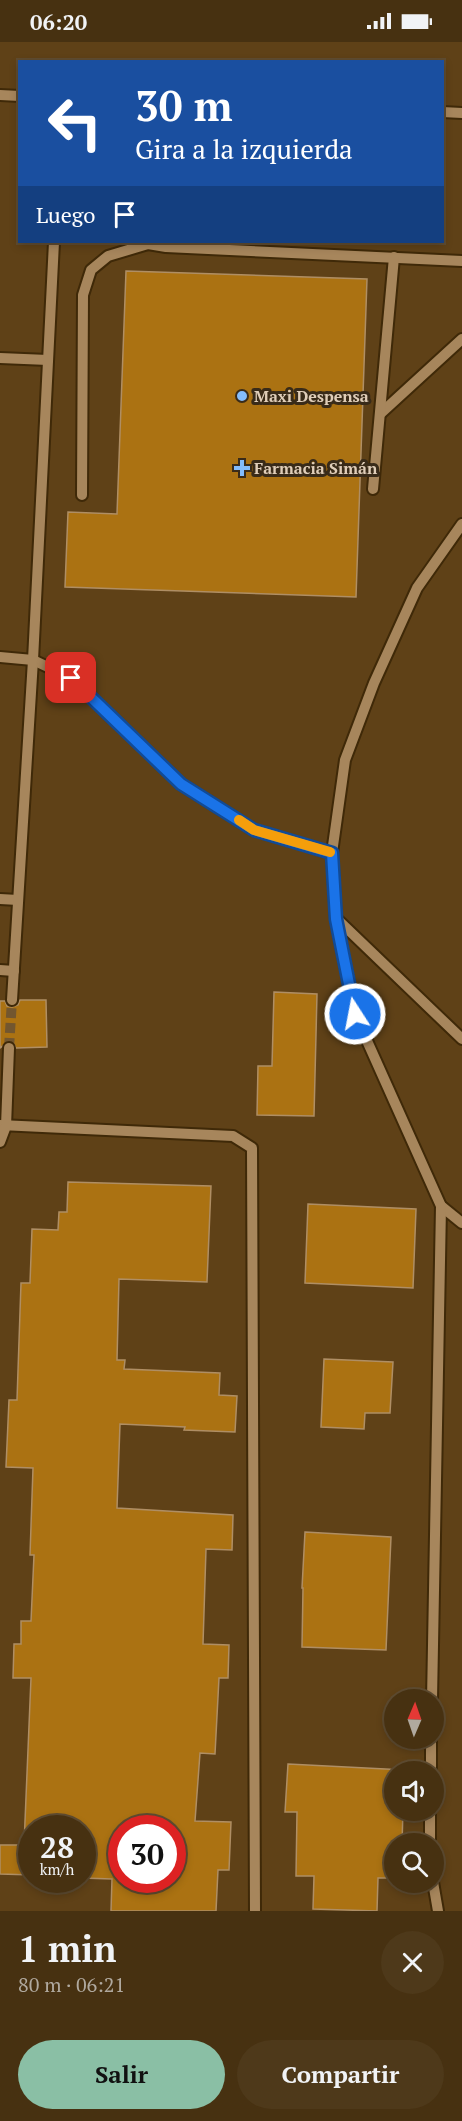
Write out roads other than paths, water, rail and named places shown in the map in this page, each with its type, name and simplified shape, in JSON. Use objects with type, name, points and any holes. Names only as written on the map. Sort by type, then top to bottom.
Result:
[{"type":"street","points":[[0,95],[18,96]]},
{"type":"street","points":[[444,112],[462,113]]},
{"type":"street","points":[[12,1000],[33,660],[54,243]]},
{"type":"street","points":[[82,495],[83,295],[91,270],[108,256],[145,243]]},
{"type":"street","points":[[152,243],[166,247],[462,261]]},
{"type":"street","points":[[373,489],[394,257]]},
{"type":"street","points":[[380,414],[462,339]]},
{"type":"street","points":[[0,358],[48,360]]},
{"type":"street","points":[[432,1689],[441,1206],[355,1014],[336,919],[332,853],[345,760],[374,683],[417,588],[462,524]]},
{"type":"street","points":[[0,657],[33,660],[71,678],[181,784],[254,830],[332,853]]},
{"type":"street","points":[[0,899],[18,900]]},
{"type":"street","points":[[336,919],[462,1039]]},
{"type":"street","points":[[0,970],[15,971]]},
{"type":"street","points":[[0,1142],[9,1048]]},
{"type":"street","points":[[3,1126],[233,1136],[252,1148],[255,1911]]},
{"type":"street","points":[[441,1206],[462,1223]]},
{"type":"street","points":[[435,1893],[438,1911]]},
{"type":"tunnel","points":[[9,1048],[12,1000]]},
{"type":"place","name":"Maxi Despensa","points":[[242,396]]},
{"type":"place","name":"Farmacia Simán","points":[[242,468]]}]
